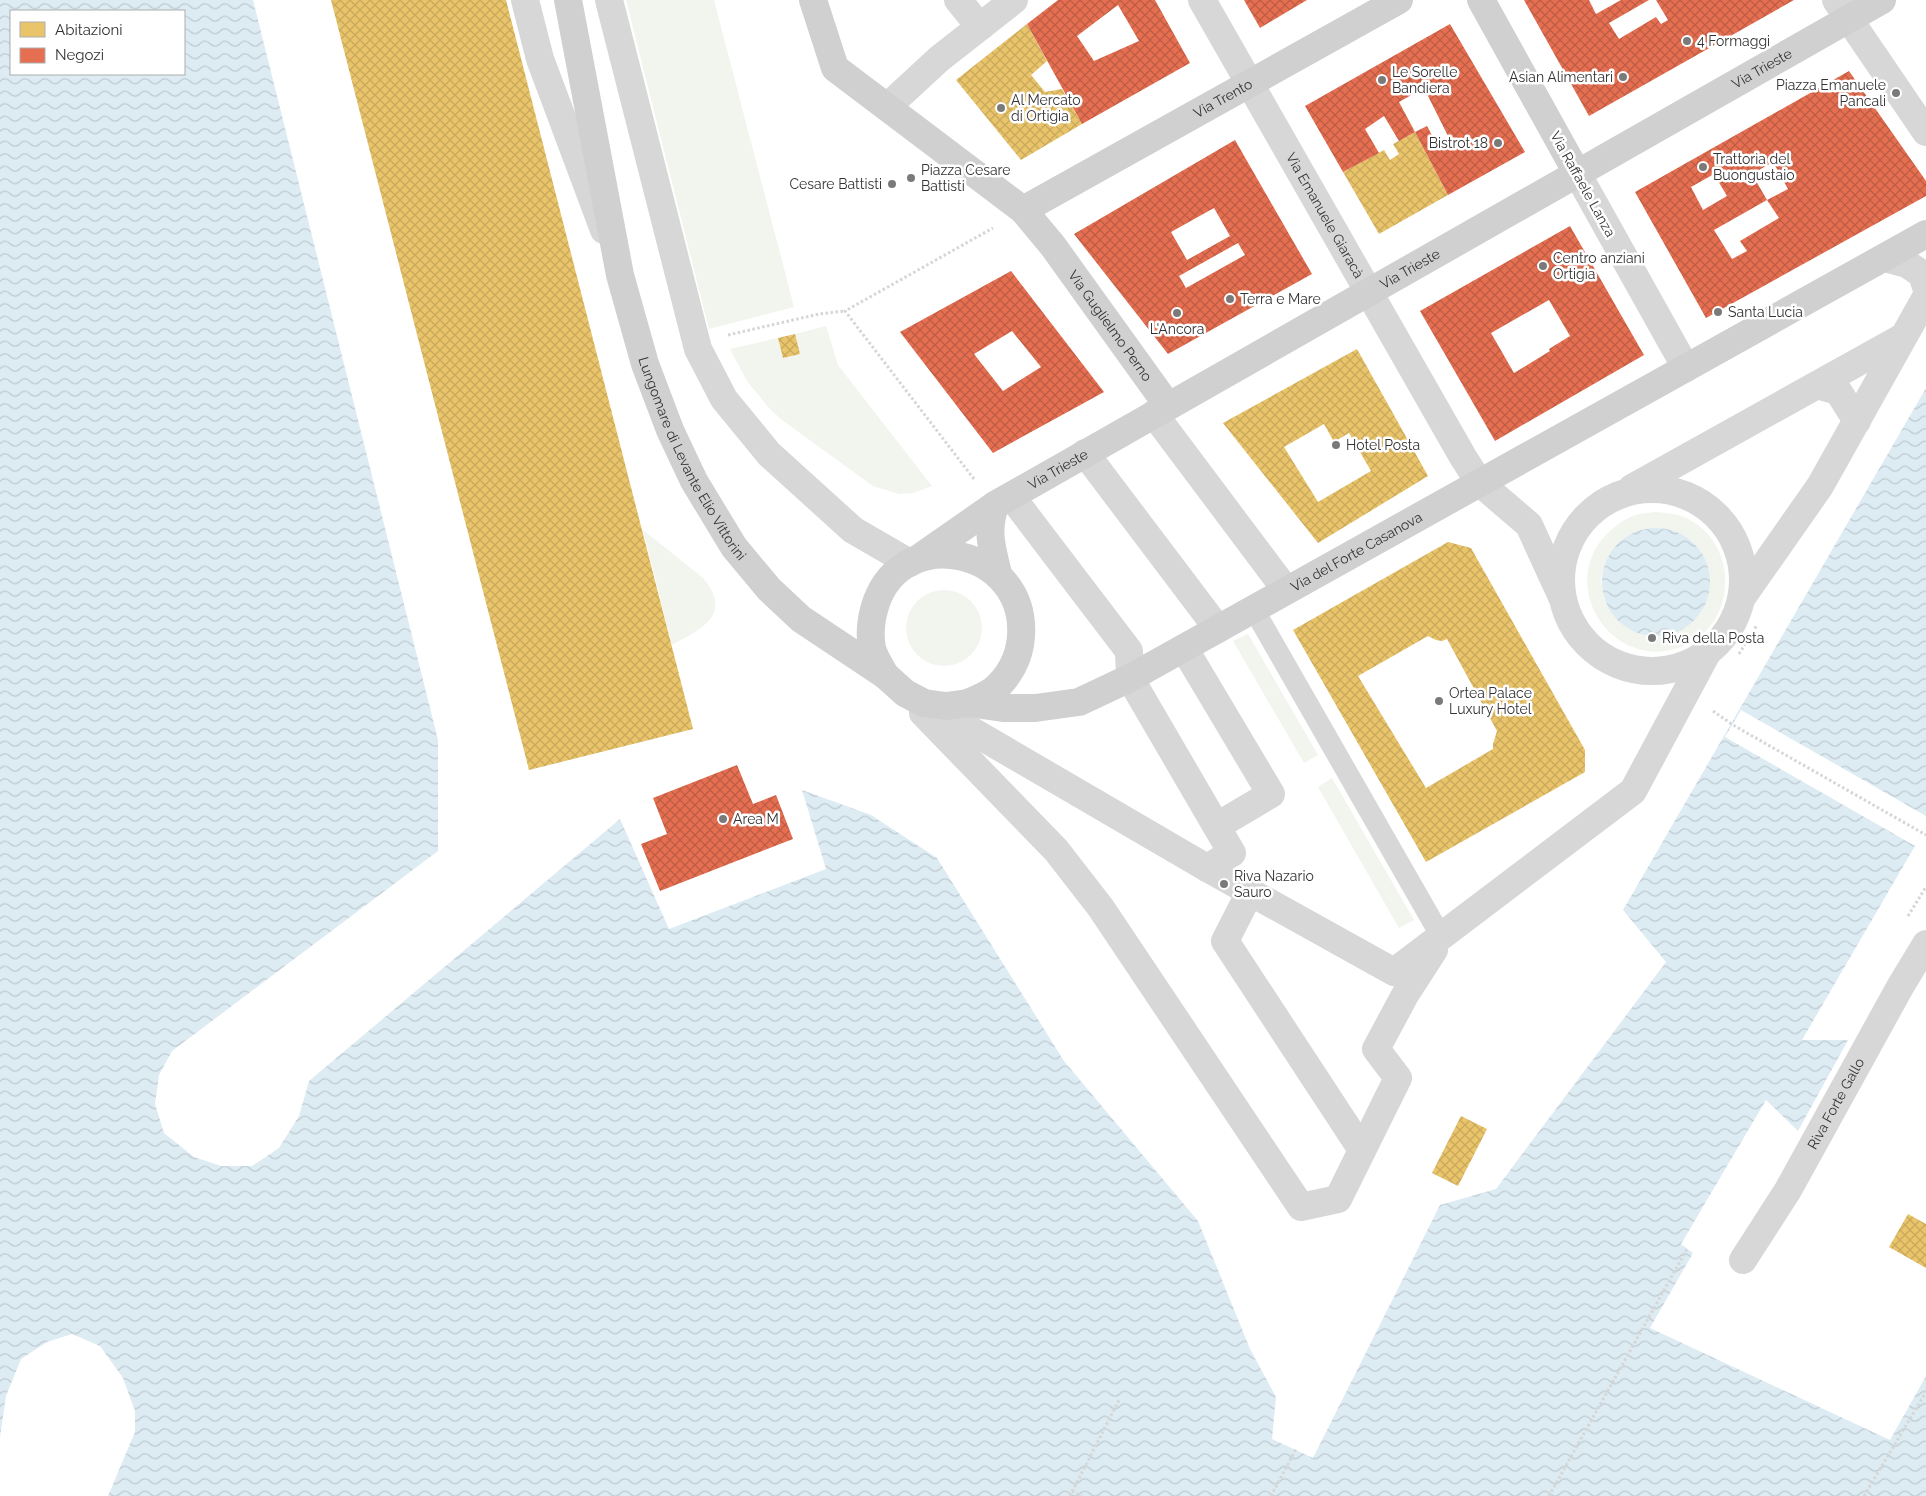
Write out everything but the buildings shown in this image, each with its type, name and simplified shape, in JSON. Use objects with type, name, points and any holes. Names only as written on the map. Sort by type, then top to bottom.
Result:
[{"type":"street","name":"Lungomare di Levante Elio Vittorini","points":[[525,0],[540,59],[620,275],[645,364],[670,430],[694,480],[734,547],[769,589],[802,620],[885,675]]},
{"type":"street","name":"Lungomare di Levante Elio Vittorini","points":[[568,0],[620,275]]},
{"type":"street","points":[[609,0],[698,350],[724,399],[770,454],[853,530],[914,560]]},
{"type":"street","name":"Via Guglielmo Perno","points":[[813,0],[835,68],[1023,210],[1053,246],[1161,410]]},
{"type":"street","points":[[958,0],[980,27]]},
{"type":"street","points":[[887,107],[939,59],[1014,0]]},
{"type":"street","name":"Via Emanuele Giaracà","points":[[1202,0],[1463,457],[1479,482],[1529,525],[1562,597]]},
{"type":"street","name":"Via Trento","points":[[1023,210],[1399,0]]},
{"type":"street","name":"Via Raffaele Lanza","points":[[1481,0],[1686,368]]},
{"type":"street","name":"Via Trieste","points":[[914,560],[1003,501],[1825,32],[1842,9],[1882,0]]},
{"type":"street","points":[[1842,9],[1926,132]]},
{"type":"street","name":"Via del Forte Casanova","points":[[968,703],[1003,708],[1035,708],[1079,702],[1130,678],[1926,234]]},
{"type":"street","points":[[1884,258],[1907,264],[1922,274],[1926,287]]},
{"type":"street","points":[[1743,596],[1820,486],[1926,297]]},
{"type":"street","points":[[1623,493],[1646,489],[1670,490],[1692,498],[1712,511],[1728,529],[1739,550],[1744,573],[1743,596],[1738,614],[1730,629],[1719,643],[1706,654],[1682,667],[1656,672],[1630,669],[1606,659],[1586,643],[1571,621],[1562,597],[1560,575],[1573,533],[1586,516],[1603,502],[1623,493],[1903,337]]},
{"type":"street","points":[[1817,385],[1838,391],[1856,421]]},
{"type":"street","points":[[1161,410],[1271,599]]},
{"type":"street","points":[[1085,454],[1218,629]]},
{"type":"street","points":[[998,574],[989,524],[1003,501],[1129,651],[1130,678],[1232,853],[1207,868]]},
{"type":"street","points":[[914,698],[946,706],[968,703],[992,692],[1010,672],[1020,648],[1022,621],[1014,596],[998,574],[975,559],[947,554],[914,560],[898,570],[880,592],[870,620],[872,649],[885,675],[914,698],[1207,868],[1394,972],[1442,938],[1633,791],[1706,654]]},
{"type":"street","points":[[1184,648],[1271,794],[1216,826]]},
{"type":"street","points":[[914,698],[1056,850],[1101,908],[1301,1206],[1338,1199],[1398,1078],[1376,1049],[1405,995],[1442,938]]},
{"type":"street","points":[[1250,892],[1225,941],[1362,1150]]},
{"type":"street","name":"Riva Forte Gallo","points":[[1743,1260],[1788,1190],[1900,987],[1926,944]]},
{"type":"lane","points":[[1271,599],[1442,938]]},
{"type":"path","points":[[698,350],[725,335],[819,314],[845,311],[1023,210]]},
{"type":"path","points":[[845,311],[1003,501]]},
{"type":"path","points":[[1732,724],[1924,834]]},
{"type":"path","points":[[1549,1496],[1687,1249]]},
{"type":"path","points":[[1864,1496],[1926,1392]]},
{"type":"path","points":[[1070,1496],[1119,1400]]},
{"type":"path","points":[[1272,1496],[1296,1449]]},
{"type":"path","points":[[1072,1491],[1082,1496]]},
{"type":"shaded area","points":[[626,0],[714,0],[794,307],[709,329]]},
{"type":"shaded area","points":[[826,326],[838,365],[932,486],[913,493],[899,494],[873,486],[782,420],[770,409],[747,381],[730,349],[778,338],[783,358],[800,354],[795,334]]},
{"type":"shaded area","points":[[1655,512],[1678,515],[1693,522],[1706,532],[1722,559],[1725,574],[1725,590],[1721,606],[1714,621],[1703,634],[1694,641],[1678,648],[1654,652],[1632,647],[1614,636],[1599,619],[1590,600],[1587,578],[1592,556],[1605,536],[1618,524],[1629,518],[1638,514]],"holes":[[[1660,528],[1677,532],[1688,539],[1702,555],[1706,565],[1709,575],[1708,596],[1702,610],[1693,622],[1604,599],[1601,581],[1605,564],[1643,529]]]},
{"type":"shaded area","points":[[643,530],[703,578],[712,591],[715,602],[714,611],[703,627],[672,645]]},
{"type":"shaded area","points":[[944,590],[958,593],[971,601],[979,614],[982,628],[979,642],[971,655],[958,663],[944,666],[930,663],[917,655],[909,642],[906,628],[909,614],[917,601],[930,593]]},
{"type":"shaded area","points":[[1248,634],[1318,755],[1304,763],[1233,641]]},
{"type":"shaded area","points":[[1332,778],[1414,920],[1399,928],[1318,787]]},
{"type":"water","points":[[0,0],[253,0],[438,740],[438,851],[172,1051],[159,1075],[155,1104],[164,1133],[194,1157],[221,1166],[252,1166],[279,1148],[299,1116],[309,1081],[620,819],[669,929],[826,869],[802,790],[871,815],[937,858],[1064,1061],[1198,1221],[1250,1349],[1276,1397],[1272,1439],[1313,1458],[1440,1205],[1496,1189],[1666,962],[1623,910],[1926,388],[1926,827],[1802,1040],[1848,1040],[1798,1131],[1766,1100],[1681,1244],[1693,1253],[1650,1328],[1890,1440],[1926,1376],[1926,1496],[108,1496],[135,1432],[135,1411],[123,1378],[100,1346],[72,1334],[47,1342],[21,1359],[6,1396],[0,1437]]},
{"type":"water","points":[[1656,528],[1677,532],[1694,544],[1706,561],[1710,582],[1706,603],[1694,620],[1677,632],[1656,636],[1635,632],[1618,620],[1606,603],[1602,582],[1606,561],[1618,544],[1635,532]]},
{"type":"pier","points":[[1741,710],[1926,816],[1926,827],[1915,846],[1725,737]]},
{"type":"place","name":"4 Formaggi","points":[[1687,41]]},
{"type":"place","name":"Asian Alimentari","points":[[1623,77]]},
{"type":"place","name":"Le Sorelle Bandiera","points":[[1382,80]]},
{"type":"place","name":"Piazza Emanuele Pancali","points":[[1896,93]]},
{"type":"place","name":"Al Mercato di Ortigia","points":[[1001,108]]},
{"type":"place","name":"Bistrot 18","points":[[1498,143]]},
{"type":"place","name":"Trattoria del Buongustaio","points":[[1703,167]]},
{"type":"place","name":"Piazza Cesare Battisti","points":[[911,178]]},
{"type":"place","name":"Cesare Battisti","points":[[892,184]]},
{"type":"place","name":"Centro anziani Ortigia","points":[[1543,266]]},
{"type":"place","name":"Terra e Mare","points":[[1230,299]]},
{"type":"place","name":"Santa Lucia","points":[[1718,312]]},
{"type":"place","name":"L'Ancora","points":[[1177,313]]},
{"type":"place","name":"Hotel Posta","points":[[1336,445]]},
{"type":"place","name":"Riva della Posta","points":[[1652,638]]},
{"type":"place","name":"Ortea Palace Luxury Hotel","points":[[1439,701]]},
{"type":"place","name":"Area M","points":[[723,819]]},
{"type":"place","name":"Riva Nazario Sauro","points":[[1224,884]]}]
